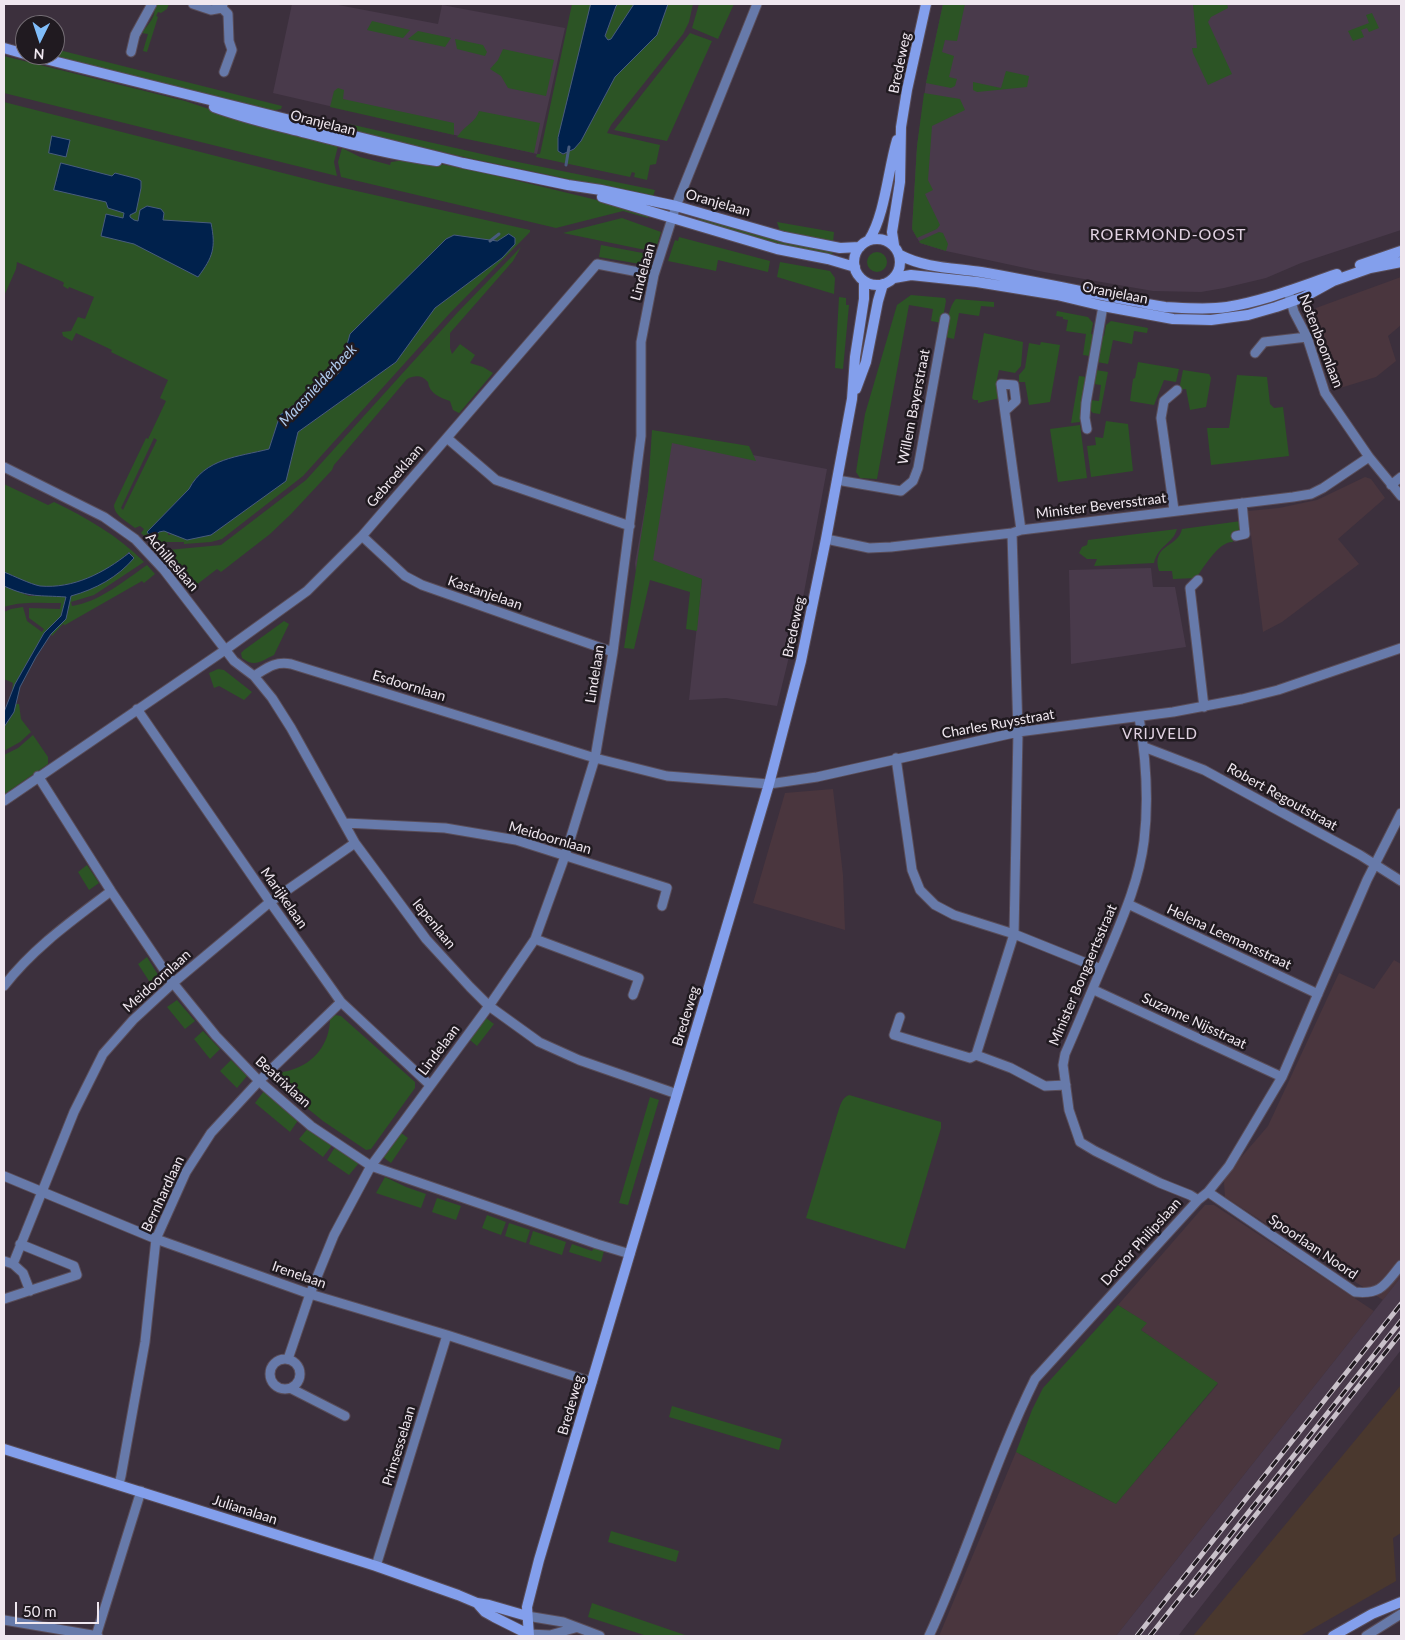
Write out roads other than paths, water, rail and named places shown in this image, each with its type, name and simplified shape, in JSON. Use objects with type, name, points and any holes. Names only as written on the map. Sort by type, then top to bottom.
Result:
[{"type":"street","points":[[131,52],[136,35],[152,4]]},
{"type":"street","points":[[194,4],[211,10],[222,6],[228,14],[229,41],[232,50],[224,72]]},
{"type":"street","name":"Lindelaan","points":[[288,1359],[310,1294],[334,1236],[371,1166],[489,1006],[535,940],[565,856],[595,758],[613,652],[641,436],[641,342],[654,275],[678,201],[757,4]]},
{"type":"street","name":"Bredeweg","points":[[869,240],[878,222],[901,127],[926,4]]},
{"type":"street","name":"Oranjelaan","points":[[65,64],[463,163],[568,186],[777,249],[855,266]]},
{"type":"street","name":"Bredeweg","points":[[894,246],[892,232],[900,182],[901,127]]},
{"type":"street","name":"Oranjelaan","points":[[568,186],[678,201],[784,237],[840,248],[860,247]]},
{"type":"street","points":[[882,239],[894,246],[900,255],[900,267],[894,278],[883,284],[874,285],[864,281],[860,277],[854,260],[860,247],[869,240],[882,239]]},
{"type":"street","name":"Oranjelaan","points":[[894,278],[911,275],[977,282],[1058,295],[1104,306],[1181,320],[1228,318],[1248,315],[1401,250]]},
{"type":"street","name":"Oranjelaan","points":[[900,255],[907,260],[928,264],[981,272],[1165,307],[1182,308],[1225,307],[1290,296],[1304,297],[1333,281],[1370,268],[1401,262]]},
{"type":"street","name":"Gebroeklaan","points":[[4,801],[225,650],[307,591],[362,536],[597,264],[654,275]]},
{"type":"street","name":"Bredeweg","points":[[528,1635],[527,1616],[530,1594],[539,1560],[770,784],[801,661],[852,399],[854,357],[864,299],[864,281]]},
{"type":"street","name":"Bredeweg","points":[[852,399],[866,362],[883,284]]},
{"type":"street","name":"Notenboomlaan","points":[[1290,296],[1294,312],[1306,337],[1325,393],[1369,457],[1401,496]]},
{"type":"street","points":[[1087,428],[1085,418],[1086,403],[1104,306]]},
{"type":"street","points":[[1181,320],[1182,308]]},
{"type":"street","name":"Willem Bayerstraat","points":[[837,480],[901,490],[912,481],[918,468],[945,318]]},
{"type":"street","points":[[1255,353],[1264,342],[1306,337]]},
{"type":"street","points":[[1174,510],[1162,418],[1164,401],[1177,390]]},
{"type":"street","points":[[900,1017],[894,1035],[970,1058],[976,1055],[1014,934],[1018,732],[1017,531],[1005,411]]},
{"type":"street","points":[[447,438],[496,480],[630,526]]},
{"type":"street","name":"Minister Beversstraat","points":[[826,539],[869,548],[891,547],[1311,494],[1369,457]]},
{"type":"street","name":"Achilleslaan","points":[[4,467],[104,517],[135,539],[164,570],[225,650]]},
{"type":"street","points":[[1391,485],[1401,477]]},
{"type":"street","points":[[1236,536],[1245,534],[1242,503]]},
{"type":"street","name":"Kastanjelaan","points":[[362,536],[405,576],[422,585],[613,652]]},
{"type":"street","points":[[1198,580],[1190,588],[1204,707]]},
{"type":"street","name":"Charles Ruysstraat","points":[[595,758],[667,776],[770,784],[817,777],[1018,732],[1204,707],[1278,690],[1401,648]]},
{"type":"street","points":[[225,650],[234,661],[254,676]]},
{"type":"street","name":"Esdoornlaan","points":[[254,676],[272,664],[281,662],[291,664],[595,758]]},
{"type":"street","name":"Iepenlaan","points":[[254,676],[272,698],[286,721],[355,843],[426,939],[489,1006],[539,1042],[589,1064],[677,1094]]},
{"type":"street","name":"Marijkelaan","points":[[137,709],[270,902],[342,1002],[430,1085]]},
{"type":"street","name":"Minister Bongaertsstraat","points":[[1139,717],[1147,780],[1144,842],[1134,887],[1128,904],[1094,990],[1065,1054],[1063,1065],[1069,1110],[1080,1142],[1160,1183],[1198,1200]]},
{"type":"street","name":"Robert Regoutstraat","points":[[1144,747],[1204,770],[1401,881]]},
{"type":"street","points":[[896,758],[912,870],[920,890],[935,905],[954,915],[1014,934],[1101,969]]},
{"type":"street","name":"Beatrixlaan","points":[[38,776],[173,983],[216,1036],[259,1081],[312,1126],[371,1166],[630,1254]]},
{"type":"street","name":"Doctor Philipslaan","points":[[929,1636],[947,1597],[1018,1415],[1035,1379],[1198,1200],[1208,1192],[1229,1166],[1282,1077],[1366,880],[1401,813]]},
{"type":"street","name":"Meidoornlaan","points":[[345,823],[445,828],[516,840],[667,888],[662,906]]},
{"type":"street","name":"Meidoornlaan","points":[[8,1262],[20,1244],[74,1112],[104,1054],[133,1020],[173,983],[270,902],[355,843]]},
{"type":"street","points":[[4,986],[39,947],[111,890]]},
{"type":"street","name":"Helena Leemansstraat","points":[[1128,904],[1318,994]]},
{"type":"street","points":[[535,940],[639,978],[633,995]]},
{"type":"street","name":"Suzanne Nijsstraat","points":[[1094,990],[1282,1077]]},
{"type":"street","name":"Bernhardlaan","points":[[119,1484],[122,1476],[145,1342],[156,1238],[186,1172],[211,1134],[259,1081],[342,1002]]},
{"type":"street","points":[[976,1055],[1011,1068],[1046,1086],[1066,1085]]},
{"type":"street","name":"Irenelaan","points":[[4,1176],[156,1238],[310,1294],[447,1335],[592,1382]]},
{"type":"street","name":"Spoorlaan Noord","points":[[1208,1192],[1355,1292],[1370,1294],[1380,1289],[1401,1265]]},
{"type":"street","points":[[4,1299],[77,1275],[74,1266],[20,1244]]},
{"type":"street","points":[[8,1262],[23,1273],[30,1291]]},
{"type":"street","name":"Prinsesselaan","points":[[376,1566],[447,1335]]},
{"type":"street","points":[[288,1359],[294,1362],[300,1370],[300,1380],[292,1388],[286,1390],[278,1388],[273,1384],[270,1372],[274,1364],[280,1360],[288,1359]]},
{"type":"street","points":[[292,1388],[345,1416]]},
{"type":"street","name":"Julianalaan","points":[[4,1449],[376,1566],[476,1603],[527,1616]]},
{"type":"street","points":[[4,1620],[97,1636],[141,1491]]},
{"type":"street","name":"Julianalaan","points":[[476,1603],[485,1612],[528,1635]]},
{"type":"street","points":[[1333,1636],[1372,1614],[1401,1604]]},
{"type":"street","points":[[1366,1636],[1401,1614]]},
{"type":"street","points":[[527,1616],[563,1622],[600,1636]]},
{"type":"street","points":[[528,1635],[550,1635],[575,1628]]},
{"type":"water","points":[[591,4],[618,4],[605,36],[608,40],[611,39],[634,4],[668,4],[657,35],[615,77],[581,141],[574,149],[563,154],[558,151],[558,138]]},
{"type":"water","points":[[52,136],[70,140],[66,157],[49,153]]},
{"type":"water","points":[[61,163],[112,176],[115,173],[141,181],[136,212],[130,215],[134,220],[138,221],[140,210],[147,206],[161,209],[164,213],[163,220],[211,223],[212,252],[207,264],[198,277],[134,244],[101,236],[106,214],[123,218],[124,213],[108,208],[106,202],[54,190]]},
{"type":"water","points":[[509,234],[515,238],[515,244],[502,258],[435,308],[396,362],[298,432],[286,481],[211,535],[187,540],[164,531],[159,532],[152,538],[147,532],[204,471],[223,460],[269,449],[280,415],[339,373],[350,334],[446,239],[454,235],[497,241]]},
{"type":"water","points":[[129,553],[134,558],[114,577],[89,590],[71,596],[66,619],[51,634],[36,657],[20,687],[14,712],[4,727],[4,712],[15,684],[44,633],[61,616],[66,597],[35,595],[13,590],[4,586],[4,572],[40,586],[64,585],[99,573]]},
{"type":"waterway","name":"Maasnielderbeek","points":[[566,165],[569,147]]},
{"type":"waterway","name":"Maasnielderbeek","points":[[490,241],[499,234]]},
{"type":"waterway","name":"Maasnielderbeek","points":[[147,538],[153,534]]},
{"type":"railway","points":[[1137,1636],[1401,1304]]},
{"type":"railway","points":[[1150,1636],[1401,1321]]},
{"type":"railway","points":[[1192,1595],[1401,1333]]},
{"type":"district","name":"ROERMOND-OOST","points":[[1168,235]]},
{"type":"district","name":"VRIJVELD","points":[[1160,734]]}]
